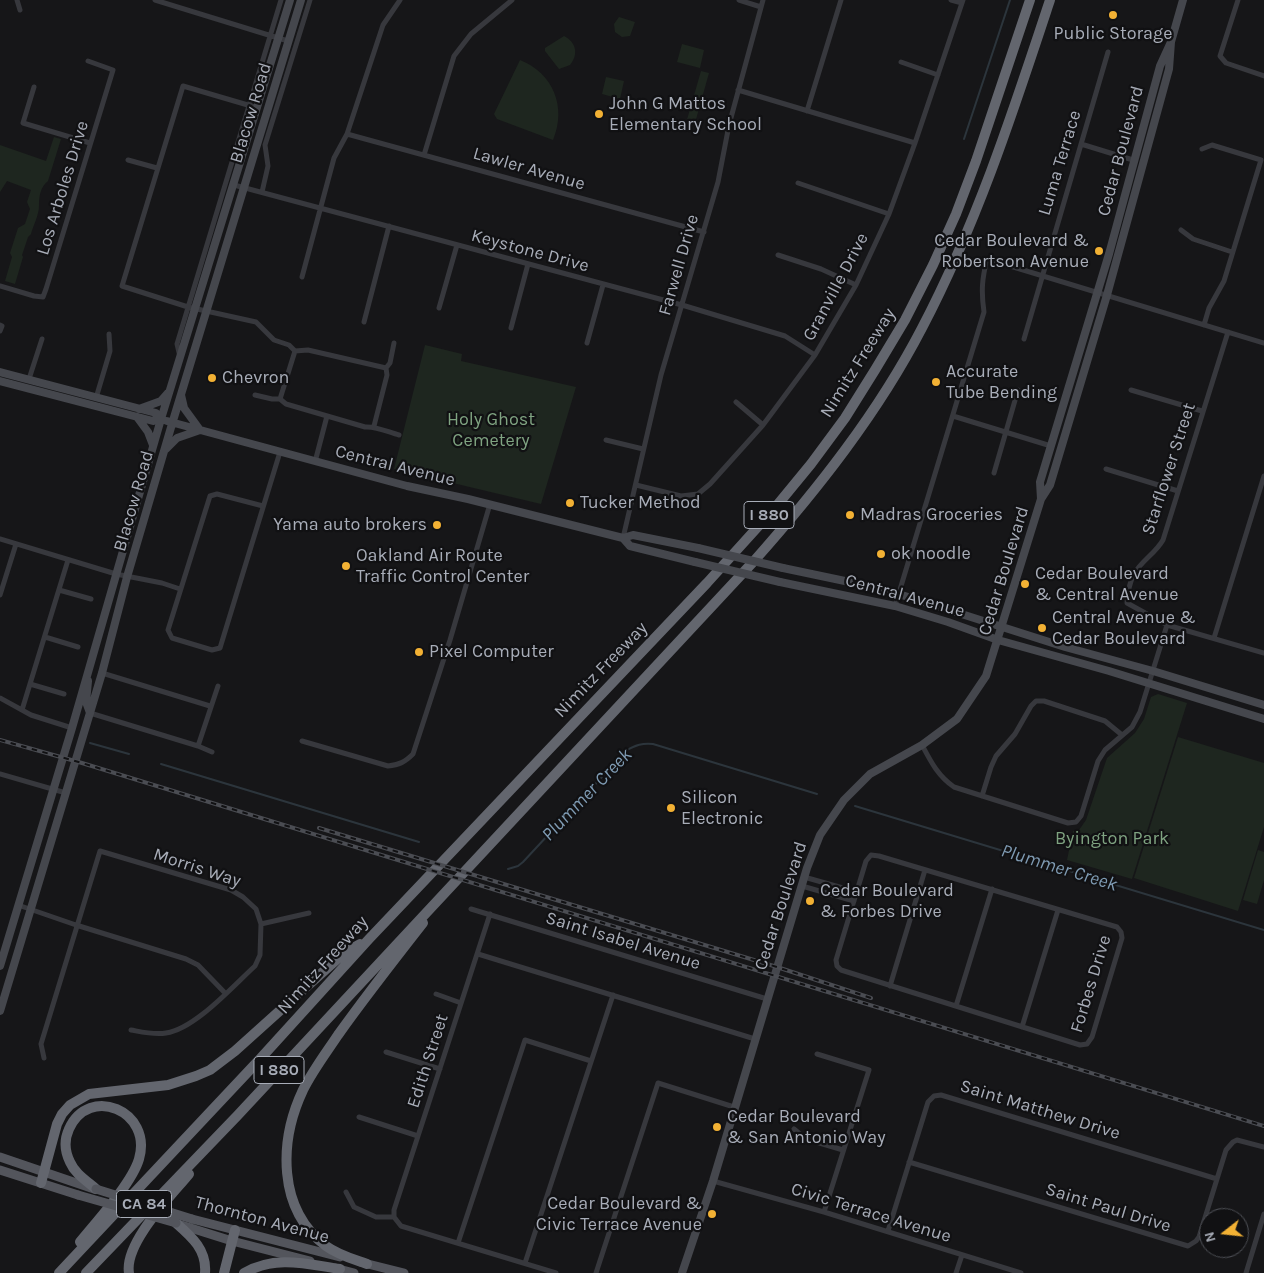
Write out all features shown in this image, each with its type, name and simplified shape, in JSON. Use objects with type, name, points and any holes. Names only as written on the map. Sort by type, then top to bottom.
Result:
[{"type":"highway","name":"Nimitz Freeway","points":[[58,1273],[260,1059],[369,939],[741,546],[811,464],[845,418],[905,320],[933,265],[956,214],[980,152],[1030,0]]},
{"type":"highway","name":"Nimitz Freeway","points":[[86,1273],[237,1116],[468,865],[788,523],[859,429],[891,382],[922,330],[949,275],[994,167],[1050,0]]},
{"type":"highway","points":[[367,1264],[339,1254],[327,1246],[306,1228],[299,1216],[287,1175],[290,1129],[303,1090],[326,1054],[367,994],[468,865]]},
{"type":"highway","points":[[41,1183],[57,1124],[70,1105],[89,1094],[168,1085],[210,1070],[235,1052],[344,953],[369,939]]},
{"type":"highway","points":[[58,1273],[131,1176],[140,1157],[139,1131],[132,1119],[119,1109],[105,1106],[92,1108],[80,1114],[71,1124],[66,1136],[66,1150],[70,1162],[77,1173],[96,1189]]},
{"type":"highway","points":[[129,1273],[130,1258],[139,1237],[237,1116]]},
{"type":"highway","points":[[176,1224],[193,1238],[200,1249],[205,1260],[206,1273]]},
{"type":"highway","points":[[224,1273],[235,1230]]},
{"type":"highway","points":[[244,1273],[253,1268],[274,1262],[287,1261],[340,1269]]},
{"type":"main road","name":"Blacow Road","points":[[0,966],[180,358],[192,308],[234,185],[274,36],[290,0]]},
{"type":"main road","name":"Blacow Road","points":[[0,1011],[102,673],[180,395],[301,0]]},
{"type":"main road","name":"Cedar Boulevard","points":[[1041,499],[1040,482],[1097,292],[1160,66],[1171,42],[1183,0]]},
{"type":"main road","name":"Cedar Boulevard","points":[[682,1273],[713,1181],[804,877],[820,835],[844,800],[870,774],[922,745],[957,719],[986,676],[1041,499],[1050,485],[1107,295],[1169,69],[1171,42]]},
{"type":"main road","points":[[0,372],[96,398],[138,413],[150,435],[153,446]]},
{"type":"main road","points":[[0,380],[138,413],[161,401],[169,392]]},
{"type":"main road","points":[[163,453],[177,438],[200,430],[184,408],[180,395]]},
{"type":"main road","name":"Central Avenue","points":[[161,419],[434,493],[490,504],[623,538],[632,536],[698,548],[883,589],[947,608],[1002,628],[1264,705]]},
{"type":"main road","name":"Central Avenue","points":[[623,538],[630,546],[780,582],[895,606],[998,640],[1109,671],[1149,685],[1264,719]]},
{"type":"main road","points":[[88,672],[89,686],[86,702],[90,713]]},
{"type":"main road","name":"Thornton Avenue","points":[[0,1157],[192,1219],[404,1273]]},
{"type":"main road","name":"Thornton Avenue","points":[[0,1170],[232,1241],[354,1273]]},
{"type":"street","points":[[17,0],[20,10]]},
{"type":"street","points":[[155,0],[288,41]]},
{"type":"street","name":"Blacow Road","points":[[274,36],[281,0]]},
{"type":"street","name":"Blacow Road","points":[[262,192],[268,166],[265,146],[310,0]]},
{"type":"street","points":[[302,277],[334,158],[346,134],[383,25],[400,0]]},
{"type":"street","points":[[424,154],[454,56],[471,34],[512,0]]},
{"type":"street","points":[[739,0],[761,7]]},
{"type":"street","name":"Farwell Drive","points":[[623,538],[661,376],[718,182],[729,125],[764,0]]},
{"type":"street","points":[[808,111],[841,0]]},
{"type":"street","points":[[951,0],[963,2]]},
{"type":"street","points":[[1238,0],[1220,56],[1226,63],[1264,76]]},
{"type":"street","name":"Granville Drive","points":[[636,485],[681,496],[698,494],[710,484],[762,425],[815,355],[856,285],[889,214],[963,2]]},
{"type":"street","name":"Luma Terrace","points":[[1024,339],[1108,52]]},
{"type":"street","name":"Los Arboles Drive","points":[[0,286],[43,297],[113,70],[88,61]]},
{"type":"street","points":[[901,62],[938,75]]},
{"type":"street","points":[[254,107],[182,86],[122,286],[206,312],[256,322],[274,340],[289,345],[295,351],[308,350],[386,368]]},
{"type":"street","points":[[34,87],[23,123],[90,143]]},
{"type":"street","points":[[738,90],[915,143]]},
{"type":"street","name":"Blacow Road","points":[[192,308],[254,107]]},
{"type":"street","name":"Lawler Avenue","points":[[346,134],[704,232]]},
{"type":"street","points":[[1081,144],[1133,160]]},
{"type":"street","points":[[1202,148],[1212,145],[1261,160],[1224,281],[1209,308],[1204,324]]},
{"type":"street","points":[[128,160],[157,168]]},
{"type":"street","points":[[798,183],[889,214]]},
{"type":"street","name":"Keystone Drive","points":[[234,185],[682,305],[785,336],[815,355]]},
{"type":"street","points":[[364,322],[389,226]]},
{"type":"street","points":[[1181,230],[1193,239],[1232,252]]},
{"type":"street","points":[[439,308],[457,245]]},
{"type":"street","points":[[778,254],[821,269],[856,285]]},
{"type":"street","points":[[895,606],[984,312],[981,292],[987,259],[1264,343]]},
{"type":"street","points":[[511,328],[528,264]]},
{"type":"street","points":[[587,343],[603,285]]},
{"type":"street","points":[[0,326],[2,326],[0,331]]},
{"type":"street","name":"Starflower Street","points":[[1167,625],[1127,603],[1128,588],[1135,572],[1157,550],[1163,540],[1228,332]]},
{"type":"street","points":[[96,398],[110,351],[110,334]]},
{"type":"street","points":[[29,379],[42,339]]},
{"type":"street","points":[[374,426],[387,375],[386,368],[390,363],[394,343]]},
{"type":"street","points":[[280,399],[295,351]]},
{"type":"street","points":[[994,474],[1018,390]]},
{"type":"street","points":[[1131,390],[1202,411]]},
{"type":"street","points":[[254,395],[280,399],[286,404],[365,426],[374,426],[399,436]]},
{"type":"street","points":[[736,402],[762,425]]},
{"type":"street","points":[[315,462],[327,416]]},
{"type":"street","points":[[953,416],[1051,446]]},
{"type":"street","points":[[606,440],[643,449]]},
{"type":"street","points":[[263,506],[212,494],[168,630],[172,638],[212,650],[220,648],[280,452]]},
{"type":"street","points":[[1106,469],[1178,491]]},
{"type":"street","points":[[1214,638],[1264,476]]},
{"type":"street","points":[[302,741],[388,766],[397,765],[413,754],[450,640],[490,504]]},
{"type":"street","points":[[0,539],[116,574],[162,583],[180,589]]},
{"type":"street","points":[[0,595],[16,544]]},
{"type":"street","points":[[22,710],[68,560]]},
{"type":"street","points":[[59,590],[91,599]]},
{"type":"street","points":[[922,745],[936,771],[954,787],[1068,823],[1076,822],[1081,816],[1098,761],[1105,750],[1132,727],[1140,712],[1167,625],[1264,653]]},
{"type":"street","points":[[44,637],[78,647]]},
{"type":"street","points":[[102,673],[210,706]]},
{"type":"street","points":[[30,684],[64,694]]},
{"type":"street","points":[[198,746],[218,686]]},
{"type":"street","points":[[0,698],[31,715],[72,728]]},
{"type":"street","points":[[982,796],[990,768],[996,756],[1015,734],[1031,706],[1036,701],[1044,701],[1097,717],[1122,735]]},
{"type":"street","points":[[90,713],[212,752]]},
{"type":"street","points":[[0,774],[66,793]]},
{"type":"street","name":"Morris Way","points":[[76,925],[100,851],[231,890],[243,897],[256,909],[261,924]]},
{"type":"street","name":"Forbes Drive","points":[[871,856],[879,856],[926,870],[1117,927],[1121,932],[1122,938],[1092,1038],[1087,1044],[1080,1045],[890,986],[841,970],[837,966],[836,960],[866,861],[871,856]]},
{"type":"street","points":[[890,986],[926,870]]},
{"type":"street","points":[[804,877],[857,892]]},
{"type":"street","points":[[802,886],[854,901]]},
{"type":"street","points":[[956,1006],[992,890]]},
{"type":"street","points":[[18,905],[186,959],[198,966],[225,993]]},
{"type":"street","name":"Saint Isabel Avenue","points":[[471,909],[768,999]]},
{"type":"street","points":[[1022,1027],[1058,910]]},
{"type":"street","points":[[131,1030],[155,1034],[167,1033],[184,1027],[201,1016],[255,966],[260,955],[261,924],[309,913]]},
{"type":"street","name":"Edith Street","points":[[394,1217],[394,1210],[490,914]]},
{"type":"street","points":[[44,1058],[41,1044],[76,925]]},
{"type":"street","points":[[478,954],[756,1039]]},
{"type":"street","points":[[436,994],[461,1003]]},
{"type":"street","points":[[525,1263],[613,995]]},
{"type":"street","points":[[458,1243],[525,1040],[591,1061]]},
{"type":"street","points":[[386,1052],[440,1069]]},
{"type":"street","points":[[817,1054],[869,1070],[824,1212]]},
{"type":"street","points":[[596,1273],[658,1082],[734,1107]]},
{"type":"street","name":"Saint Matthew Drive","points":[[888,1231],[928,1102],[934,1096],[941,1095],[1216,1179]]},
{"type":"street","points":[[359,1117],[418,1136]]},
{"type":"street","points":[[794,1129],[806,1139],[843,1150]]},
{"type":"street","name":"Saint Paul Drive","points":[[909,1162],[1188,1246],[1199,1237],[1226,1150],[1233,1142],[1243,1141],[1264,1148]]},
{"type":"street","name":"Civic Terrace Avenue","points":[[713,1181],[888,1231],[1021,1273]]},
{"type":"street","points":[[346,1192],[354,1207],[376,1217],[394,1217],[401,1226],[556,1273]]},
{"type":"street","points":[[1246,1273],[1264,1214]]},
{"type":"street","points":[[956,1273],[962,1255]]},
{"type":"green space","points":[[619,17],[635,22],[630,36],[622,37],[615,32],[614,24]]},
{"type":"green space","points":[[564,36],[574,45],[575,57],[570,65],[559,69],[545,51],[545,48]]},
{"type":"green space","points":[[682,44],[704,50],[700,68],[677,62]]},
{"type":"green space","points":[[520,60],[541,73],[549,82],[554,92],[558,115],[557,128],[553,140],[497,119],[494,114]]},
{"type":"green space","points":[[701,71],[709,73],[695,123],[692,125],[686,123]]},
{"type":"green space","points":[[606,77],[624,81],[620,99],[602,94]]},
{"type":"green space","points":[[54,137],[61,139],[48,181],[40,192],[38,213],[22,255],[15,284],[5,281],[12,257],[10,253],[18,228],[25,224],[30,209],[27,202],[31,190],[7,181],[0,192],[0,145],[46,161]]},
{"type":"green space","name":"Holy Ghost Cemetery","points":[[425,345],[462,354],[461,361],[576,387],[541,504],[394,469]]},
{"type":"green space","name":"Byington Park","points":[[1158,694],[1187,703],[1132,879],[1067,860],[1073,831],[1079,830],[1086,820],[1107,758],[1135,733],[1144,719],[1151,697]]},
{"type":"green space","points":[[1178,737],[1264,763],[1264,827],[1238,911],[1134,878]]},
{"type":"green space","points":[[1258,850],[1264,852],[1264,880],[1257,904],[1243,900]]},
{"type":"waterway","points":[[964,139],[1010,0]]},
{"type":"waterway","name":"Plummer Creek","points":[[90,743],[129,754]]},
{"type":"waterway","name":"Plummer Creek","points":[[508,869],[518,866],[523,862],[627,750],[639,745],[653,744],[817,794]]},
{"type":"waterway","name":"Plummer Creek","points":[[161,764],[419,842]]},
{"type":"waterway","name":"Plummer Creek","points":[[855,806],[1264,930]]},
{"type":"railway","points":[[0,740],[82,763],[1264,1126]]},
{"type":"railway","points":[[319,828],[777,967],[871,998]]},
{"type":"place","name":"Public Storage","points":[[1113,15]]},
{"type":"place","name":"John G Mattos Elementary School","points":[[599,114]]},
{"type":"place","name":"Cedar Boulevard & Robertson Avenue","points":[[1099,251]]},
{"type":"place","name":"Chevron","points":[[212,378]]},
{"type":"place","name":"Accurate Tube Bending","points":[[936,382]]},
{"type":"place","name":"Tucker Method","points":[[570,503]]},
{"type":"place","name":"Madras Groceries","points":[[850,515]]},
{"type":"place","name":"Yama auto brokers","points":[[437,525]]},
{"type":"place","name":"ok noodle","points":[[881,554]]},
{"type":"place","name":"Oakland Air Route Traffic Control Center","points":[[346,566]]},
{"type":"place","name":"Cedar Boulevard & Central Avenue","points":[[1025,584]]},
{"type":"place","name":"Central Avenue & Cedar Boulevard","points":[[1042,628]]},
{"type":"place","name":"Pixel Computer","points":[[419,652]]},
{"type":"place","name":"Silicon Electronic","points":[[671,808]]},
{"type":"place","name":"Cedar Boulevard & Forbes Drive","points":[[810,901]]},
{"type":"place","name":"Cedar Boulevard & San Antonio Way","points":[[717,1127]]},
{"type":"place","name":"Cedar Boulevard & Civic Terrace Avenue","points":[[712,1214]]}]
